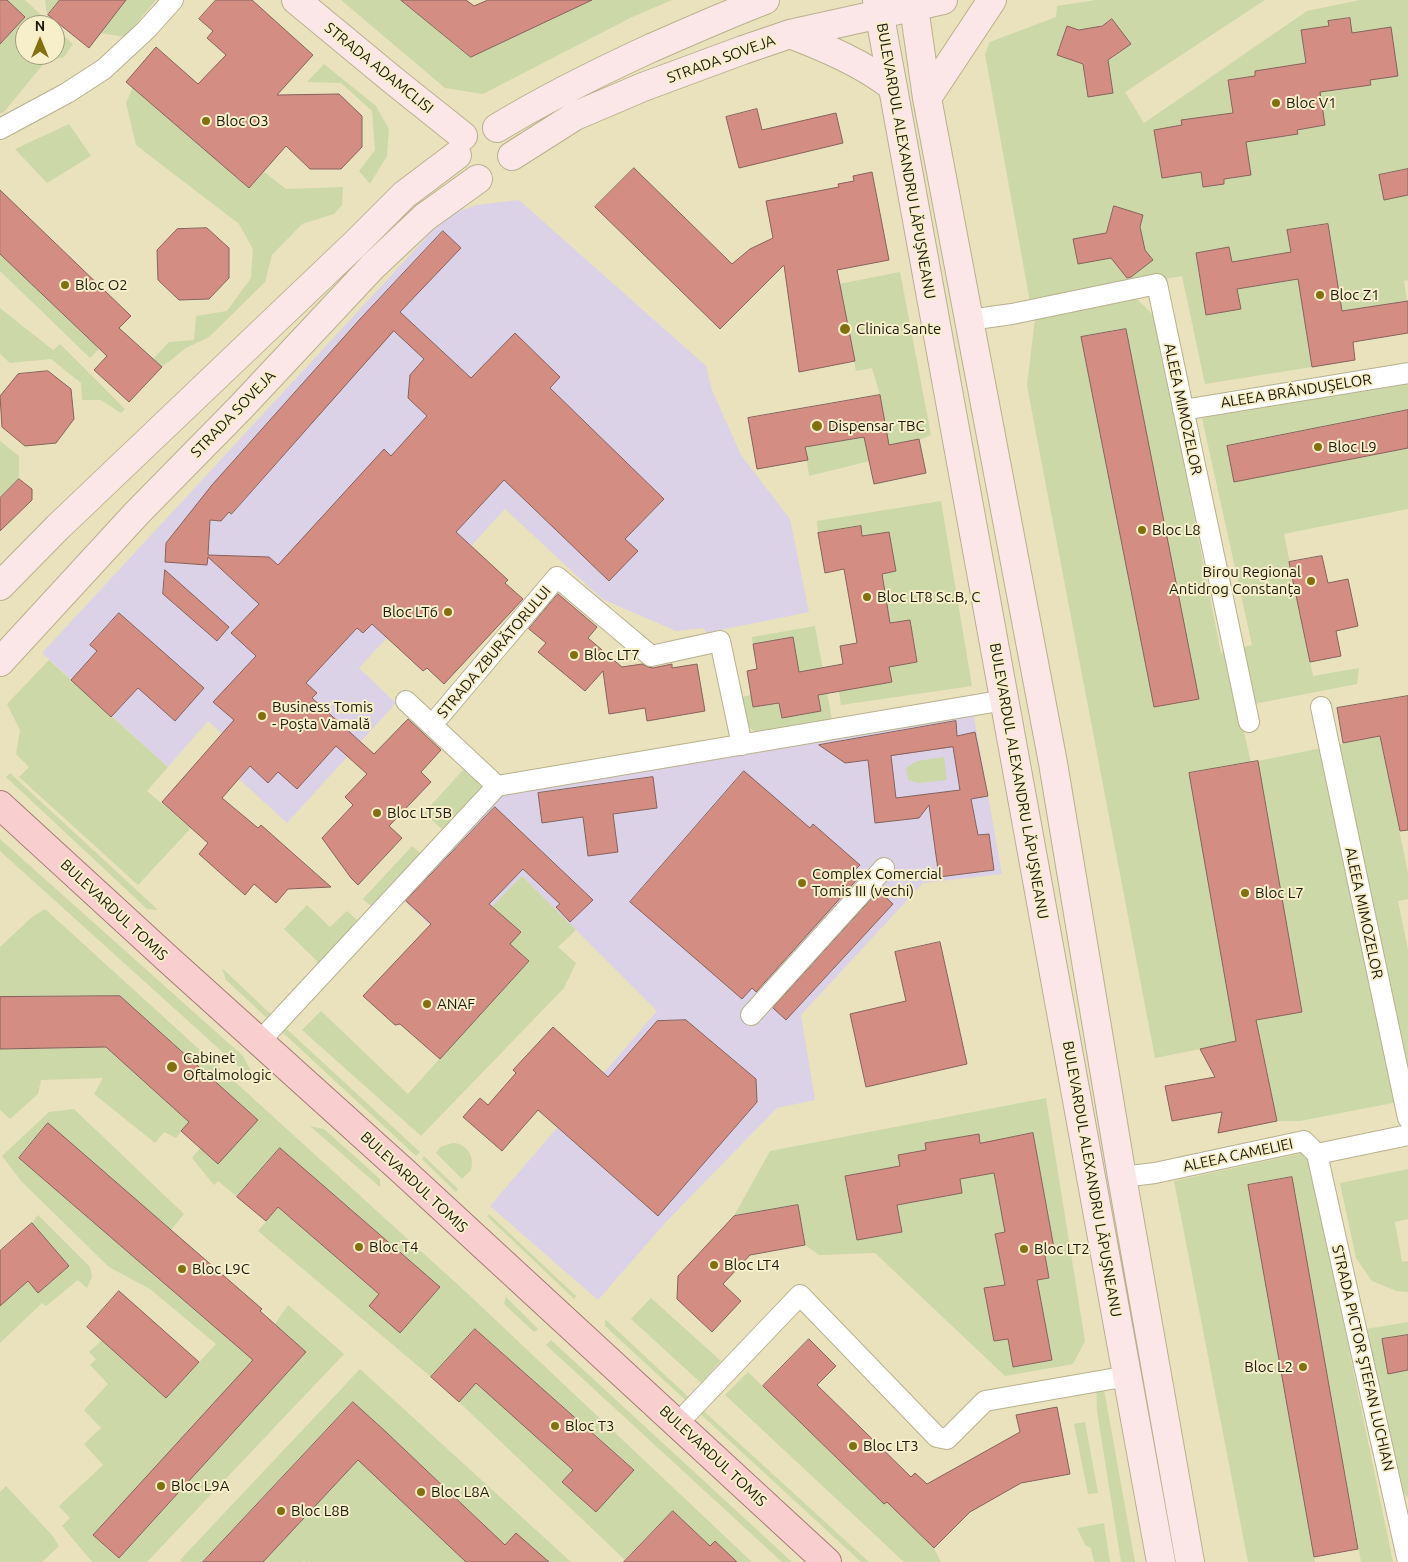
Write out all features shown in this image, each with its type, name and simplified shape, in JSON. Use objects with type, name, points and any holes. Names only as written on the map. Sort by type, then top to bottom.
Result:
[{"type":"main road","name":"STRADA ADAMCLISI","points":[[296,0],[394,81],[460,146]]},
{"type":"main road","points":[[497,128],[528,109],[594,74],[722,16],[765,0]]},
{"type":"main road","name":"STRADA SOVEJA","points":[[512,156],[560,125],[597,106],[742,50],[878,7],[943,0]]},
{"type":"main road","points":[[927,98],[992,0]]},
{"type":"main road","name":"BULEVARDUL ALEXANDRU LĂPUȘNEANU","points":[[914,3],[927,98],[1053,763],[1122,1178],[1190,1562]]},
{"type":"main road","name":"BULEVARDUL ALEXANDRU LĂPUȘNEANU","points":[[878,7],[1161,1562]]},
{"type":"main road","points":[[790,34],[852,61],[881,78],[893,88]]},
{"type":"main road","points":[[0,586],[58,527],[404,195],[460,146],[475,127],[482,125],[503,131],[511,143],[512,156],[507,169],[501,175],[494,179],[478,179],[464,171],[460,164],[460,146]]},
{"type":"main road","name":"STRADA SOVEJA","points":[[0,662],[136,513],[242,406],[373,266],[425,217],[478,179]]},
{"type":"main road","name":"BULEVARDUL TOMIS","points":[[0,805],[678,1424],[826,1562]]},
{"type":"street","points":[[0,129],[68,94],[104,70],[146,30],[173,0]]},
{"type":"street","name":"ALEEA MIMOZELOR","points":[[969,320],[1012,314],[1157,284],[1249,722]]},
{"type":"street","name":"ALEEA BRÂNDUȘELOR","points":[[1184,410],[1408,373]]},
{"type":"street","name":"STRADA ZBURĂTORULUI","points":[[432,725],[558,577],[650,656],[720,641],[742,745]]},
{"type":"street","points":[[260,1041],[497,786],[1004,700]]},
{"type":"street","points":[[406,701],[497,786]]},
{"type":"street","name":"ALEEA MIMOZELOR","points":[[1321,707],[1408,1118]]},
{"type":"street","points":[[752,1015],[884,868]]},
{"type":"street","name":"ALEEA CAMELIEI","points":[[1122,1178],[1304,1142],[1317,1154],[1408,1135]]},
{"type":"street","name":"STRADA PICTOR ȘTEFAN LUCHIAN","points":[[1317,1154],[1404,1521],[1408,1562]]},
{"type":"street","points":[[678,1424],[800,1295],[937,1437],[947,1438],[985,1401],[1128,1376]]},
{"type":"shaded area","points":[[519,200],[706,366],[712,390],[741,455],[790,519],[809,612],[706,633],[704,628],[676,631],[602,599],[505,509],[359,668],[396,703],[287,823],[239,779],[253,762],[208,721],[168,767],[42,653],[447,215],[477,205]]},
{"type":"shaded area","points":[[973,711],[1002,874],[923,883],[801,1015],[815,1100],[777,1108],[666,1222],[598,1300],[490,1206],[657,1011],[522,876],[453,947],[400,897],[498,793]]},
{"type":"green space","points":[[7,0],[25,0],[41,15],[23,15]]},
{"type":"green space","points":[[45,0],[60,0],[47,15]]},
{"type":"green space","points":[[126,0],[156,0],[125,37],[100,33]]},
{"type":"green space","points":[[341,0],[401,0],[471,57],[592,0],[672,0],[632,17],[483,94],[445,88]]},
{"type":"green space","points":[[1096,0],[1265,0],[1125,92],[1144,123],[1307,11],[1360,0],[1408,0],[1408,169],[1379,175],[1408,195],[1408,280],[1404,281],[1407,301],[1342,311],[1327,224],[1288,230],[1291,252],[1232,262],[1229,247],[1196,253],[1207,315],[1241,309],[1237,289],[1298,279],[1312,367],[1205,384],[1182,276],[1030,302],[985,54],[990,42],[1056,17],[1057,6]],"holes":[[[1112,19],[1131,44],[1108,61],[1113,93],[1088,97],[1084,65],[1057,55],[1067,26],[1085,29],[1101,25]],[[1328,21],[1353,39],[1371,85],[1318,77],[1324,125],[1297,130],[1297,134],[1277,137],[1244,127],[1251,175],[1224,179],[1224,184],[1203,187],[1200,167],[1189,174],[1162,178],[1154,130],[1182,125],[1235,128],[1228,80],[1255,76],[1255,71],[1276,68],[1308,78],[1301,30],[1329,26]],[[1114,207],[1143,215],[1142,239],[1145,249],[1152,260],[1128,279],[1110,257],[1078,264],[1074,239],[1105,234]]]},
{"type":"green space","points":[[15,28],[15,65],[43,65],[4,112],[0,113],[0,44]]},
{"type":"green space","points":[[65,37],[73,44],[65,56]]},
{"type":"green space","points":[[324,64],[376,106],[389,129],[387,156],[370,184],[359,171],[375,150],[372,111],[341,83],[307,82]]},
{"type":"green space","points":[[133,87],[249,188],[264,172],[286,189],[343,187],[342,205],[334,214],[302,224],[272,255],[265,282],[209,337],[186,348],[162,367],[153,359],[169,342],[194,340],[196,316],[227,311],[251,278],[253,249],[239,224],[136,145],[126,103]]},
{"type":"green space","points":[[69,124],[91,156],[47,183],[15,149]]},
{"type":"green space","points":[[0,254],[99,349],[90,358],[0,271]]},
{"type":"green space","points":[[900,272],[931,435],[870,461],[809,476],[805,447],[886,433],[880,395],[872,368],[856,371],[839,284]]},
{"type":"green space","points":[[1137,299],[1155,317],[1221,653],[1252,645],[1202,418],[1408,382],[1408,410],[1227,446],[1235,482],[1408,448],[1408,509],[1284,534],[1313,676],[1359,668],[1357,684],[1238,707],[1251,762],[1189,773],[1233,1024],[1302,1012],[1258,761],[1380,736],[1408,873],[1408,899],[1398,901],[1408,950],[1408,1100],[1300,1121],[1277,1121],[1260,1037],[1155,1058],[1027,386],[1035,318]],"holes":[[[1125,329],[1198,699],[1154,707],[1081,338]]]},
{"type":"green space","points":[[0,308],[53,350],[60,344],[125,409],[121,413],[101,400],[82,400],[81,383],[51,359],[10,363],[0,354]]},
{"type":"green space","points":[[0,441],[19,456],[19,479],[0,498]]},
{"type":"green space","points":[[941,501],[972,686],[841,705],[836,674],[848,690],[891,682],[889,667],[917,662],[910,620],[890,623],[882,574],[896,571],[889,532],[862,536],[860,526],[818,533],[817,521]]},
{"type":"green space","points":[[815,626],[832,720],[758,733],[748,727],[742,697],[751,695],[753,707],[779,703],[782,718],[821,711],[814,670],[799,672],[793,637],[753,644],[752,637]]},
{"type":"green space","points":[[49,660],[168,767],[147,791],[191,828],[138,885],[19,777],[29,767],[16,754],[20,730],[7,704]]},
{"type":"green space","points":[[944,757],[947,780],[919,783],[908,780],[906,768],[917,761]]},
{"type":"green space","points":[[463,770],[482,787],[442,829],[424,813]]},
{"type":"green space","points":[[10,773],[158,910],[147,909],[6,777]]},
{"type":"green space","points":[[0,839],[243,1056],[253,1075],[238,1066],[0,851]]},
{"type":"green space","points":[[412,846],[420,853],[371,906],[363,899]]},
{"type":"green space","points":[[522,876],[576,930],[558,947],[576,963],[564,988],[421,1136],[302,1030],[321,1011],[408,1094],[485,1008],[457,955],[453,947]],"holes":[[[510,944],[529,961],[457,955]]]},
{"type":"green space","points":[[307,905],[330,927],[347,911],[359,922],[319,963],[284,929]]},
{"type":"green space","points":[[45,909],[467,1293],[752,1562],[737,1562],[710,1546],[673,1511],[625,1560],[459,1402],[476,1383],[573,1470],[562,1482],[634,1469],[475,1329],[431,1377],[258,1231],[278,1207],[379,1294],[400,1333],[440,1287],[280,1148],[237,1197],[218,1181],[214,1185],[192,1158],[200,1148],[257,1119],[120,996],[0,997],[0,947],[32,917]]},
{"type":"green space","points":[[222,968],[420,1152],[416,1156],[226,980]]},
{"type":"green space","points":[[106,1047],[189,1122],[176,1138],[164,1132],[155,1143],[94,1094],[103,1078],[41,1080],[38,1094],[10,1119],[0,1110],[0,1049]]},
{"type":"green space","points":[[1046,1098],[1085,1341],[1073,1364],[1005,1376],[875,1253],[819,1255],[805,1245],[798,1205],[734,1216],[770,1151]],"holes":[[[1033,1133],[1054,1248],[1044,1250],[1049,1278],[1028,1282],[1043,1312],[1052,1360],[1013,1367],[1008,1339],[994,1341],[984,1289],[1005,1285],[995,1234],[1005,1232],[994,1173],[959,1179],[962,1193],[897,1205],[902,1232],[857,1240],[845,1176],[900,1166],[898,1155],[926,1150],[925,1143],[978,1134],[980,1143]]]},
{"type":"green space","points":[[74,1109],[184,1214],[171,1230],[48,1124],[19,1158],[232,1342],[258,1344],[264,1349],[93,1535],[119,1558],[306,1352],[275,1324],[288,1305],[344,1354],[147,1562],[92,1562],[62,1526],[70,1518],[59,1506],[103,1465],[84,1444],[101,1428],[84,1410],[108,1384],[90,1365],[96,1359],[89,1352],[102,1340],[166,1398],[216,1344],[150,1289],[109,1267],[22,1182],[2,1156],[49,1112]]},
{"type":"green space","points":[[310,1126],[324,1129],[380,1179],[380,1187]]},
{"type":"green space","points":[[453,1143],[466,1148],[472,1160],[471,1170],[462,1179],[436,1153],[440,1147]]},
{"type":"green space","points":[[1308,1152],[1393,1562],[1361,1562],[1291,1177],[1248,1185],[1315,1562],[1248,1562],[1174,1181]]},
{"type":"green space","points":[[424,1156],[458,1189],[456,1192],[422,1159]]},
{"type":"green space","points":[[1408,1169],[1408,1219],[1395,1222],[1402,1262],[1408,1261],[1408,1292],[1397,1291],[1372,1281],[1356,1258],[1340,1183]]},
{"type":"green space","points":[[489,1214],[576,1296],[574,1299],[487,1216]]},
{"type":"green space","points":[[38,1215],[90,1267],[92,1277],[87,1288],[78,1280],[46,1306],[42,1303],[0,1343],[0,1306],[28,1281],[39,1292],[69,1266],[32,1223]]},
{"type":"green space","points":[[506,1297],[538,1329],[534,1332],[504,1304]]},
{"type":"green space","points":[[651,1298],[721,1361],[701,1383],[631,1319]]},
{"type":"green space","points":[[605,1319],[869,1562],[861,1562],[605,1326]]},
{"type":"green space","points":[[1408,1322],[1408,1498],[1400,1490],[1366,1329]]},
{"type":"green space","points":[[551,1340],[792,1562],[782,1562],[546,1345]]},
{"type":"green space","points":[[360,1369],[571,1562],[549,1562],[516,1533],[490,1562],[263,1562],[358,1460],[458,1553],[485,1525],[353,1402],[203,1562],[182,1562],[180,1560]]},
{"type":"green space","points":[[748,1372],[884,1504],[887,1502],[934,1548],[941,1562],[904,1562],[725,1395]]},
{"type":"green space","points":[[1096,1384],[1103,1384],[1135,1562],[1121,1562],[1097,1411]]},
{"type":"green space","points":[[1085,1422],[1098,1493],[1088,1494],[1074,1424]]},
{"type":"green space","points":[[6,1486],[52,1535],[59,1546],[42,1562],[0,1562],[0,1492]]},
{"type":"green space","points":[[1104,1523],[1110,1562],[1094,1562],[1091,1548],[1085,1545],[1077,1528]]},
{"type":"building","points":[[0,0],[7,0],[23,15],[15,15],[15,28],[0,44]]},
{"type":"building","points":[[60,0],[126,0],[89,48],[65,29],[65,15],[48,15]]},
{"type":"building","points":[[216,0],[252,0],[313,55],[277,95],[339,94],[362,116],[362,147],[341,169],[310,169],[286,146],[249,188],[126,82],[156,47],[198,84],[226,55],[207,38],[213,31],[199,19]]},
{"type":"building","points":[[401,0],[466,0],[474,6],[488,0],[592,0],[471,57]]},
{"type":"building","name":"Bloc V1","points":[[1350,18],[1352,33],[1391,27],[1398,76],[1370,80],[1371,85],[1320,92],[1325,125],[1297,130],[1298,134],[1246,142],[1251,175],[1224,179],[1224,184],[1203,187],[1201,172],[1162,178],[1154,130],[1182,125],[1181,120],[1233,113],[1228,80],[1255,76],[1255,71],[1306,63],[1301,30],[1329,26],[1328,21]]},
{"type":"building","points":[[1112,19],[1131,44],[1108,60],[1113,93],[1088,97],[1083,64],[1057,55],[1067,26],[1079,30],[1102,26]]},
{"type":"building","points":[[757,109],[762,130],[836,113],[843,143],[739,168],[726,117]]},
{"type":"building","points":[[634,168],[732,264],[750,249],[773,238],[766,201],[839,187],[838,184],[854,181],[853,176],[872,172],[889,260],[837,270],[855,361],[799,372],[784,265],[720,329],[595,207]]},
{"type":"building","points":[[1408,169],[1408,195],[1384,200],[1379,175]]},
{"type":"building","name":"Bloc O2","points":[[0,190],[131,316],[119,328],[162,367],[129,402],[94,370],[107,356],[0,254]]},
{"type":"building","points":[[1114,206],[1143,215],[1140,227],[1145,250],[1153,260],[1127,278],[1111,258],[1078,264],[1073,239],[1106,233]]},
{"type":"building","name":"Bloc Z1","points":[[1328,224],[1342,311],[1408,301],[1408,333],[1353,342],[1355,360],[1312,367],[1298,279],[1237,289],[1241,309],[1206,315],[1196,253],[1229,247],[1232,262],[1291,252],[1287,230]]},
{"type":"building","points":[[207,228],[229,248],[229,278],[209,299],[179,300],[158,280],[157,250],[177,229]]},
{"type":"building","points":[[443,231],[461,248],[400,312],[471,378],[515,333],[560,377],[550,388],[664,499],[625,539],[638,551],[609,581],[504,480],[456,532],[508,580],[505,583],[523,599],[444,684],[427,668],[423,671],[372,624],[363,633],[357,628],[306,683],[317,693],[312,698],[374,754],[408,719],[441,750],[421,772],[431,782],[389,826],[402,838],[358,885],[322,838],[353,805],[345,797],[367,774],[336,746],[297,789],[278,772],[268,783],[250,766],[222,798],[258,828],[261,825],[331,887],[288,889],[276,903],[254,884],[245,895],[199,854],[208,843],[162,802],[234,720],[213,702],[256,656],[231,633],[259,604],[208,557],[207,565],[165,562],[166,543],[212,485],[361,318]],"holes":[[[394,331],[424,359],[410,375],[408,398],[427,416],[391,456],[384,449],[278,565],[269,557],[208,555],[210,520],[221,521],[229,512],[231,514]]]},
{"type":"building","name":"Bloc L8","points":[[1126,329],[1199,699],[1154,707],[1081,337]]},
{"type":"building","points":[[48,371],[71,389],[74,419],[56,443],[25,446],[2,427],[0,396],[18,374]]},
{"type":"building","name":"Dispensar TBC","points":[[880,395],[889,445],[919,439],[926,473],[874,484],[864,437],[805,447],[808,460],[757,469],[748,418]]},
{"type":"building","name":"Bloc L9","points":[[1408,410],[1408,448],[1234,482],[1227,446]]},
{"type":"building","points":[[19,479],[32,489],[32,500],[0,531],[0,498]]},
{"type":"building","name":"Bloc LT8 Sc.B, C","points":[[861,526],[862,536],[889,532],[896,571],[882,574],[890,623],[910,620],[917,662],[889,667],[892,682],[818,695],[821,711],[782,718],[779,703],[753,707],[747,671],[757,669],[753,644],[793,637],[799,672],[843,664],[840,646],[857,643],[844,569],[825,573],[818,533]]},
{"type":"building","points":[[1322,556],[1328,583],[1348,579],[1358,626],[1336,631],[1341,656],[1310,662],[1289,562]]},
{"type":"building","points":[[165,570],[229,627],[217,641],[163,594]]},
{"type":"building","name":"Bloc LT7","points":[[558,594],[597,627],[588,638],[622,667],[642,664],[653,668],[672,664],[672,668],[697,664],[705,711],[647,721],[645,708],[609,714],[603,671],[585,691],[538,652],[546,643],[529,629]]},
{"type":"building","points":[[119,613],[204,688],[175,721],[138,688],[111,717],[71,680],[97,651],[90,645]]},
{"type":"building","points":[[1408,696],[1408,830],[1400,831],[1380,736],[1343,743],[1337,708]]},
{"type":"building","points":[[956,721],[957,736],[975,732],[988,796],[971,799],[978,835],[989,834],[994,870],[939,877],[929,805],[919,818],[875,823],[868,760],[845,763],[819,745]],"holes":[[[953,747],[960,790],[896,798],[891,756]]]},
{"type":"building","name":"Bloc L7","points":[[1258,761],[1302,1012],[1256,1020],[1277,1121],[1218,1133],[1222,1112],[1172,1121],[1165,1086],[1215,1077],[1200,1049],[1236,1041],[1189,773]]},
{"type":"building","name":"Complex Comercial Tomis III (vechi)","points":[[744,771],[810,828],[813,824],[860,865],[855,870],[861,875],[756,992],[752,988],[742,999],[630,902]]},
{"type":"building","points":[[653,777],[657,808],[613,814],[618,852],[588,856],[583,817],[542,823],[538,793]]},
{"type":"building","points":[[495,807],[593,900],[570,922],[556,907],[560,904],[523,869],[489,904],[521,932],[510,944],[529,961],[440,1059],[400,1024],[395,1025],[363,996],[431,924],[406,901]]},
{"type":"building","points":[[879,891],[893,904],[786,1020],[773,1008]]},
{"type":"building","points":[[940,942],[967,1064],[866,1087],[850,1014],[906,1001],[895,952]]},
{"type":"building","points":[[120,996],[258,1120],[218,1164],[181,1131],[189,1122],[106,1047],[0,1049],[0,997]]},
{"type":"building","points":[[686,1020],[756,1079],[757,1102],[658,1216],[538,1110],[502,1151],[463,1117],[480,1098],[488,1105],[516,1073],[513,1070],[553,1027],[608,1077],[657,1021]]},
{"type":"building","points":[[48,1123],[262,1309],[260,1311],[306,1352],[119,1558],[93,1535],[253,1360],[19,1158]]},
{"type":"building","name":"Bloc LT2","points":[[1033,1133],[1054,1248],[1044,1250],[1049,1278],[1037,1280],[1052,1360],[1013,1367],[1008,1339],[994,1341],[984,1288],[1005,1285],[995,1234],[1005,1232],[994,1173],[960,1179],[962,1193],[897,1205],[902,1232],[857,1240],[845,1176],[900,1166],[898,1155],[926,1150],[925,1143],[979,1134],[980,1143]]},
{"type":"building","name":"Bloc T4","points":[[280,1148],[440,1287],[400,1333],[369,1306],[379,1294],[278,1207],[266,1221],[237,1197]]},
{"type":"building","name":"Bloc L2","points":[[1292,1177],[1358,1549],[1314,1557],[1248,1185]]},
{"type":"building","name":"Bloc LT4","points":[[798,1205],[805,1245],[750,1255],[723,1284],[741,1301],[712,1332],[677,1299],[678,1276],[734,1216]]},
{"type":"building","points":[[32,1223],[69,1266],[38,1293],[28,1281],[0,1306],[0,1251]]},
{"type":"building","points":[[119,1291],[199,1362],[166,1398],[87,1327]]},
{"type":"building","name":"Bloc T3","points":[[475,1329],[634,1470],[596,1512],[562,1482],[573,1470],[476,1383],[459,1402],[431,1377]]},
{"type":"building","points":[[1408,1335],[1408,1370],[1388,1374],[1382,1339]]},
{"type":"building","name":"Bloc LT3","points":[[809,1339],[836,1366],[817,1385],[911,1477],[915,1473],[927,1484],[1020,1432],[1016,1415],[1057,1407],[1070,1474],[1021,1483],[970,1512],[934,1548],[887,1502],[884,1504],[763,1386]]},
{"type":"building","points":[[353,1402],[505,1545],[516,1533],[549,1562],[466,1562],[358,1460],[263,1562],[203,1562]]},
{"type":"building","points":[[673,1511],[710,1546],[715,1541],[737,1562],[624,1562]]},
{"type":"place","name":"Bloc V1","points":[[1276,103]]},
{"type":"place","name":"Bloc O3","points":[[206,121]]},
{"type":"place","name":"Bloc O2","points":[[65,285]]},
{"type":"place","name":"Bloc Z1","points":[[1320,295]]},
{"type":"place","name":"Clinica Sante","points":[[845,329]]},
{"type":"place","name":"Dispensar TBC","points":[[817,426]]},
{"type":"place","name":"Bloc L9","points":[[1318,447]]},
{"type":"place","name":"Bloc L8","points":[[1142,530]]},
{"type":"place","name":"Birou Regional Antidrog Constanța","points":[[1311,581]]},
{"type":"place","name":"Bloc LT8 Sc.B, C","points":[[867,597]]},
{"type":"place","name":"Bloc LT6","points":[[448,612]]},
{"type":"place","name":"Bloc LT7","points":[[574,655]]},
{"type":"place","name":"Business Tomis - Poșta Vamală","points":[[262,716]]},
{"type":"place","name":"Bloc LT5B","points":[[377,813]]},
{"type":"place","name":"Complex Comercial Tomis III (vechi)","points":[[802,883]]},
{"type":"place","name":"Bloc L7","points":[[1245,893]]},
{"type":"place","name":"ANAF","points":[[427,1004]]},
{"type":"place","name":"Cabinet Oftalmologic","points":[[172,1067]]},
{"type":"place","name":"Bloc T4","points":[[359,1247]]},
{"type":"place","name":"Bloc LT2","points":[[1024,1249]]},
{"type":"place","name":"Bloc LT4","points":[[714,1265]]},
{"type":"place","name":"Bloc L9C","points":[[182,1269]]},
{"type":"place","name":"Bloc L2","points":[[1303,1367]]},
{"type":"place","name":"Bloc T3","points":[[555,1426]]},
{"type":"place","name":"Bloc LT3","points":[[853,1446]]},
{"type":"place","name":"Bloc L9A","points":[[161,1486]]},
{"type":"place","name":"Bloc L8A","points":[[421,1492]]},
{"type":"place","name":"Bloc L8B","points":[[281,1511]]}]
